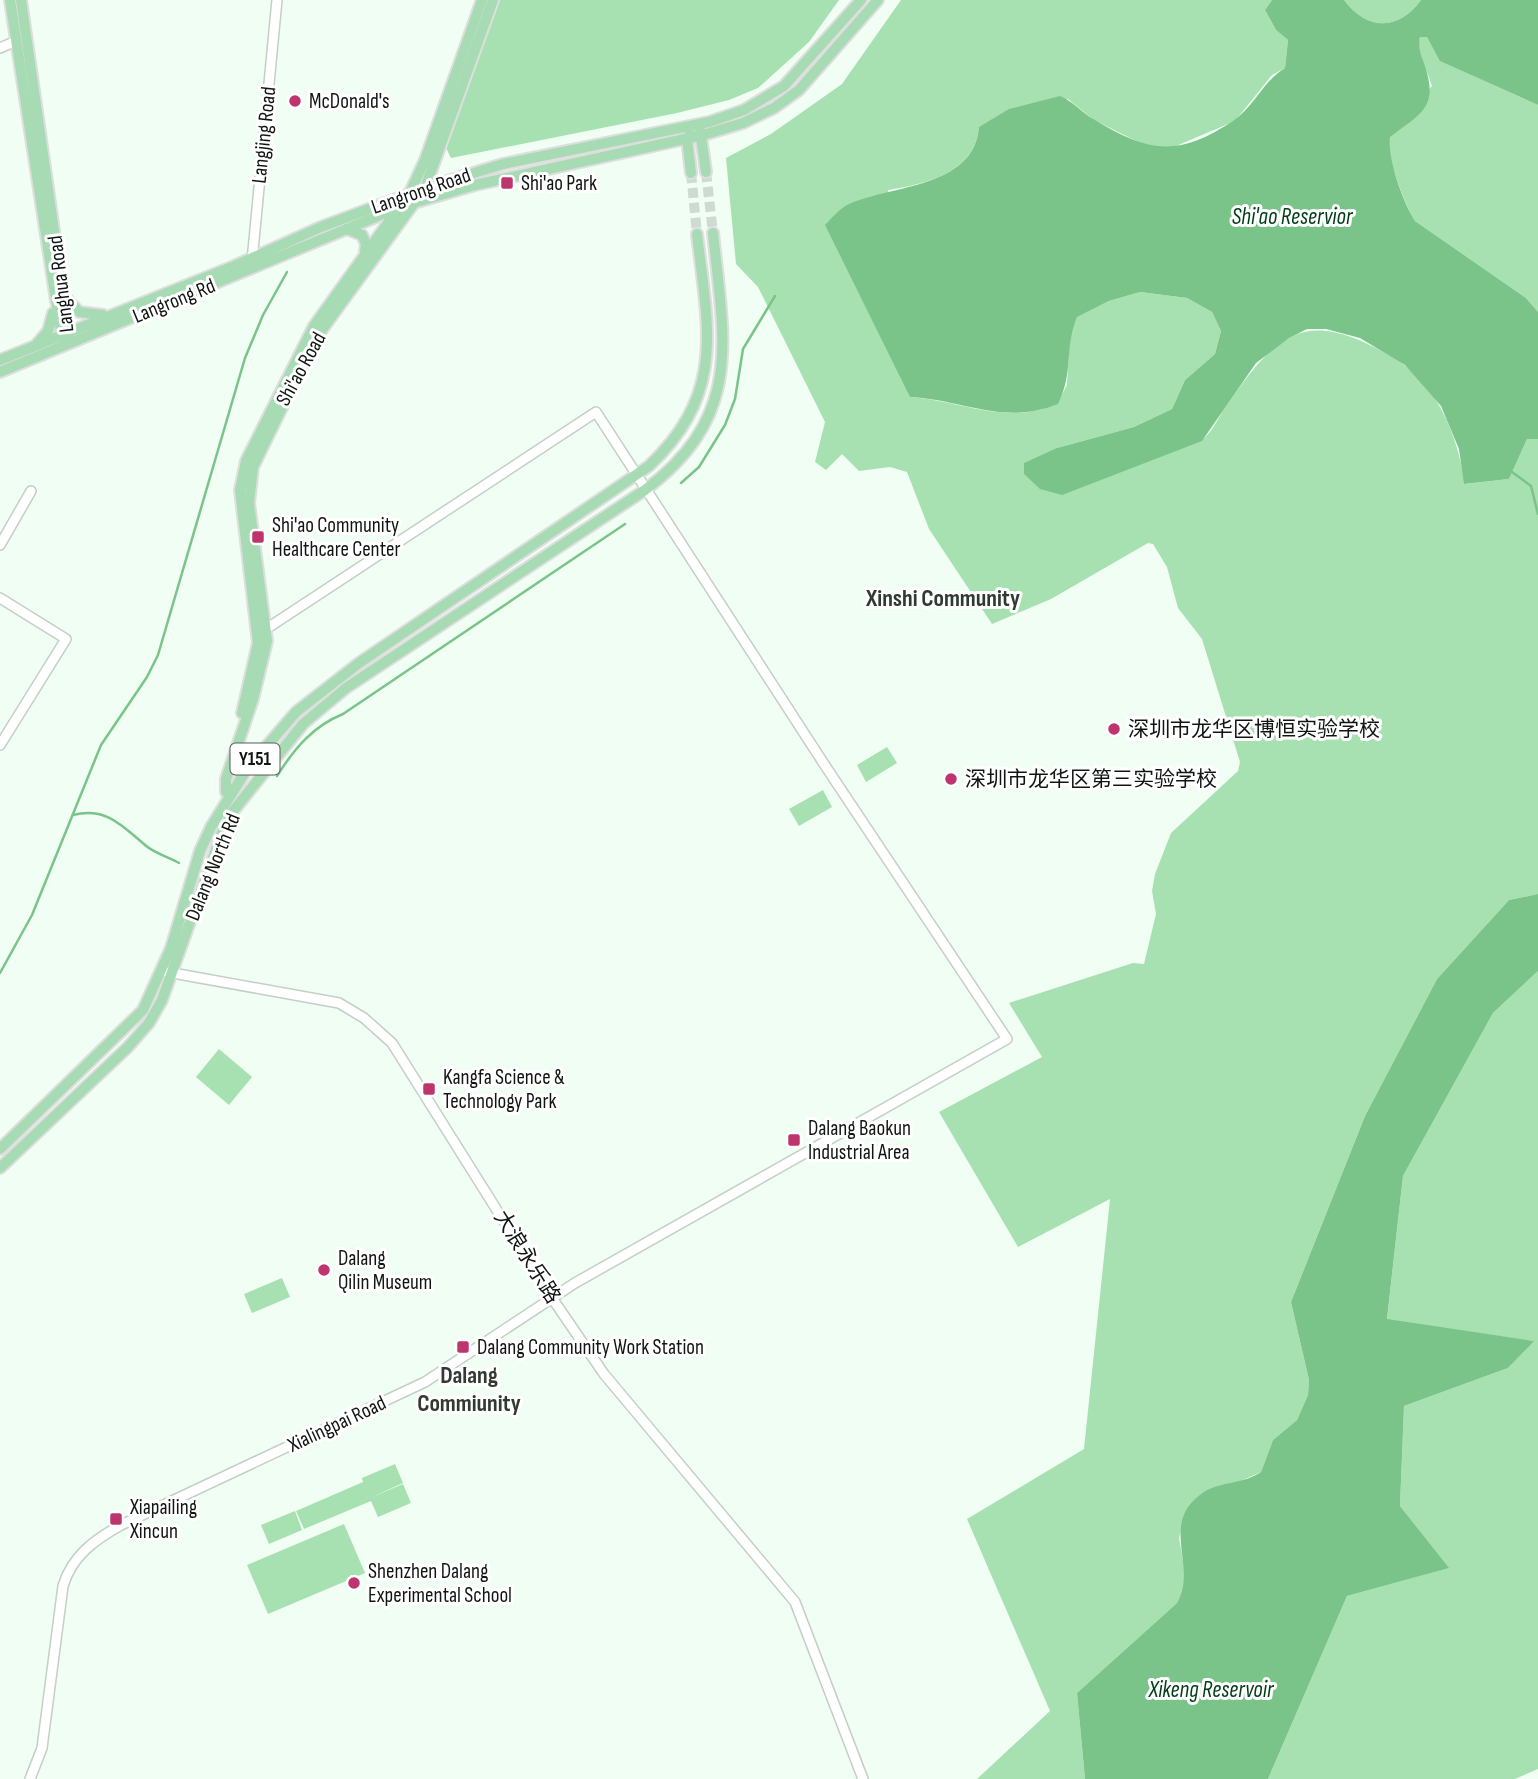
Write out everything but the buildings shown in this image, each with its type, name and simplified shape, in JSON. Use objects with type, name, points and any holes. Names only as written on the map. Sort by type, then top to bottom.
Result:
[{"type":"main road","name":"Langhua Road","points":[[10,0],[59,296]]},
{"type":"main road","name":"Langhua Road","points":[[21,0],[65,338]]},
{"type":"main road","name":"Shi'ao Road","points":[[230,795],[227,795],[225,786],[261,667],[262,632],[249,503],[253,467],[316,338],[413,198],[482,0]]},
{"type":"main road","points":[[425,188],[493,0]]},
{"type":"main road","name":"Langrong Road","points":[[413,198],[425,188],[503,164],[696,124],[744,110],[774,93],[861,0]]},
{"type":"main road","name":"Langrong Road","points":[[0,372],[113,314],[252,264],[285,241],[321,227],[413,198],[687,139],[757,117],[792,96],[878,0]]},
{"type":"main road","points":[[691,173],[687,139],[696,124],[703,135],[706,172]]},
{"type":"main road","name":"Shi'ao Road","points":[[262,632],[241,500],[246,461],[301,346],[365,253],[400,207],[413,198]]},
{"type":"main road","name":"Langrong Road","points":[[281,257],[400,207]]},
{"type":"main road","points":[[347,229],[362,235],[366,244],[365,253]]},
{"type":"main road","name":"Dalang North Rd","points":[[0,1149],[129,1027],[147,1004],[166,972],[223,830],[249,789],[303,724],[346,688],[645,490],[686,454],[705,427],[719,392],[723,356],[713,233]]},
{"type":"main road","name":"Dalang North Rd","points":[[0,1168],[139,1035],[162,1000],[166,972],[201,850],[230,795],[274,734],[325,687],[636,475],[668,448],[686,425],[698,398],[707,360],[707,321],[697,234]]},
{"type":"main road","name":"Langrong Rd","points":[[65,338],[252,264],[281,257]]},
{"type":"main road","points":[[34,346],[48,331],[59,296],[79,312],[90,316],[113,314]]},
{"type":"main road","name":"Langrong Road","points":[[0,360],[34,346],[65,338]]},
{"type":"street","name":"Langjing Road","points":[[252,264],[277,0]]},
{"type":"street","points":[[0,48],[16,41]]},
{"type":"street","points":[[262,632],[596,412],[645,490]]},
{"type":"street","name":"Xialingpai Road","points":[[30,1779],[42,1748],[63,1586],[68,1570],[89,1545],[121,1525],[425,1382],[552,1298],[1007,1038],[645,490]]},
{"type":"street","points":[[0,545],[31,491]]},
{"type":"street","points":[[0,598],[66,639],[0,746]]},
{"type":"street","name":"大浪永乐路","points":[[166,972],[328,1000],[364,1018],[392,1043],[552,1298],[604,1374],[795,1602],[863,1779]]},
{"type":"shaded area","points":[[499,0],[839,0],[809,42],[758,88],[729,100],[677,113],[451,158],[446,148]]},
{"type":"shaded area","points":[[901,0],[1272,0],[1265,10],[1276,30],[1288,40],[1285,68],[1272,75],[1235,121],[1169,149],[1148,147],[1094,120],[1068,99],[979,127],[976,143],[958,166],[932,180],[888,190],[910,397],[1002,413],[1020,413],[1057,404],[1067,385],[1070,334],[1076,317],[1109,301],[1140,292],[1187,298],[1212,312],[1221,331],[1215,354],[1185,380],[1172,409],[1134,427],[1057,448],[1147,452],[1165,451],[1198,442],[1209,432],[1260,362],[1294,335],[1313,331],[1335,332],[1360,341],[1391,356],[1421,380],[1433,395],[1450,428],[1457,446],[1465,484],[1509,479],[1527,439],[1538,439],[1538,894],[1509,900],[1437,979],[1365,1116],[1291,1302],[1309,1380],[1308,1395],[1297,1420],[1273,1440],[1261,1472],[1193,1502],[1185,1514],[1179,1538],[1186,1577],[1184,1592],[1177,1603],[1077,1693],[1085,1779],[977,1779],[1050,1711],[967,1519],[1084,1449],[1110,1199],[1018,1247],[939,1112],[1042,1057],[1009,1003],[1133,963],[1144,964],[1156,914],[1152,891],[1155,874],[1171,833],[1238,771],[1240,762],[1202,639],[1178,608],[1167,567],[1153,544],[1148,543],[1051,599],[992,624],[929,529],[907,472],[890,467],[859,471],[842,454],[826,470],[815,462],[825,422],[758,287],[736,264],[726,158],[771,134],[842,84]]},
{"type":"shaded area","points":[[1344,0],[1421,0],[1402,18],[1382,23],[1362,17]]},
{"type":"shaded area","points":[[1420,37],[1427,37],[1441,61],[1538,105],[1538,312],[1526,298],[1415,221],[1406,204],[1388,144],[1397,125],[1432,86],[1418,47]]},
{"type":"shaded area","points":[[887,747],[897,763],[866,782],[857,765]]},
{"type":"shaded area","points":[[823,790],[832,807],[799,826],[789,809]]},
{"type":"shaded area","points":[[1538,971],[1538,1769],[1515,1779],[1268,1779],[1347,1596],[1448,1568],[1400,1506],[1404,1406],[1508,1368],[1533,1341],[1387,1320],[1403,1176],[1493,1013]]},
{"type":"shaded area","points":[[219,1049],[252,1077],[229,1105],[196,1077]]},
{"type":"shaded area","points":[[282,1278],[290,1297],[252,1313],[244,1294]]},
{"type":"shaded area","points":[[395,1464],[403,1483],[370,1498],[403,1484],[411,1503],[378,1517],[371,1501],[304,1529],[296,1511],[363,1482],[362,1478]]},
{"type":"shaded area","points":[[295,1511],[302,1530],[269,1544],[261,1525]]},
{"type":"shaded area","points":[[344,1524],[365,1573],[268,1614],[247,1565]]},
{"type":"water","name":"Shi'ao Reservior","points":[[1272,0],[1344,0],[1362,17],[1382,23],[1402,18],[1421,0],[1538,0],[1538,105],[1440,61],[1427,37],[1420,37],[1420,50],[1430,90],[1429,99],[1419,114],[1390,137],[1390,146],[1397,180],[1415,221],[1526,298],[1538,312],[1538,439],[1527,439],[1509,479],[1464,484],[1459,449],[1441,406],[1405,365],[1360,338],[1326,329],[1307,329],[1289,338],[1256,363],[1202,441],[1062,495],[1040,489],[1024,474],[1024,463],[1057,448],[1134,427],[1172,409],[1185,380],[1215,354],[1221,331],[1212,312],[1187,298],[1140,292],[1109,301],[1077,317],[1071,339],[1066,381],[1058,404],[1038,410],[1002,412],[910,397],[825,225],[849,204],[947,173],[963,162],[974,147],[979,127],[1009,109],[1060,96],[1114,131],[1148,144],[1180,145],[1214,133],[1247,109],[1277,73],[1285,68],[1288,40],[1276,30],[1265,10]]},
{"type":"water","name":"Xikeng Reservoir","points":[[1538,894],[1538,971],[1493,1013],[1403,1176],[1387,1319],[1534,1341],[1508,1368],[1404,1406],[1400,1506],[1449,1568],[1347,1596],[1268,1779],[1085,1779],[1077,1693],[1177,1603],[1183,1589],[1184,1574],[1181,1531],[1183,1517],[1190,1504],[1211,1488],[1247,1479],[1261,1472],[1273,1440],[1297,1420],[1308,1395],[1309,1380],[1291,1302],[1365,1116],[1437,979],[1509,900]]},
{"type":"waterway","points":[[0,973],[32,915],[101,745],[147,677],[158,655],[245,358],[263,315],[287,272]]},
{"type":"waterway","points":[[681,483],[699,467],[725,425],[735,399],[743,349],[775,296]]},
{"type":"waterway","points":[[1512,472],[1531,486],[1538,514]]},
{"type":"waterway","points":[[277,776],[297,748],[322,725],[343,714],[625,524]]},
{"type":"waterway","points":[[73,815],[85,813],[104,816],[149,848],[179,863]]},
{"type":"tunnel","points":[[706,172],[713,233]]},
{"type":"tunnel","points":[[691,173],[697,234]]},
{"type":"place","name":"McDonald's","points":[[295,101]]},
{"type":"place","name":"Shi'ao Park","points":[[507,183]]},
{"type":"place","name":"Shi'ao Community Healthcare Center","points":[[258,537]]},
{"type":"place","name":"深圳市龙华区博恒实验学校","points":[[1114,729]]},
{"type":"place","name":"深圳市龙华区第三实验学校","points":[[951,779]]},
{"type":"place","name":"Kangfa Science & Technology Park","points":[[429,1089]]},
{"type":"place","name":"Dalang Baokun Industrial Area","points":[[794,1140]]},
{"type":"place","name":"Dalang Qilin Museum","points":[[324,1270]]},
{"type":"place","name":"Dalang Community Work Station","points":[[463,1347]]},
{"type":"place","name":"Xiapailing Xincun","points":[[116,1519]]},
{"type":"place","name":"Shenzhen Dalang Experimental School","points":[[354,1583]]},
{"type":"district","name":"Xinshi Community","points":[[943,598]]},
{"type":"district","name":"Dalang Commiunity","points":[[469,1389]]}]
